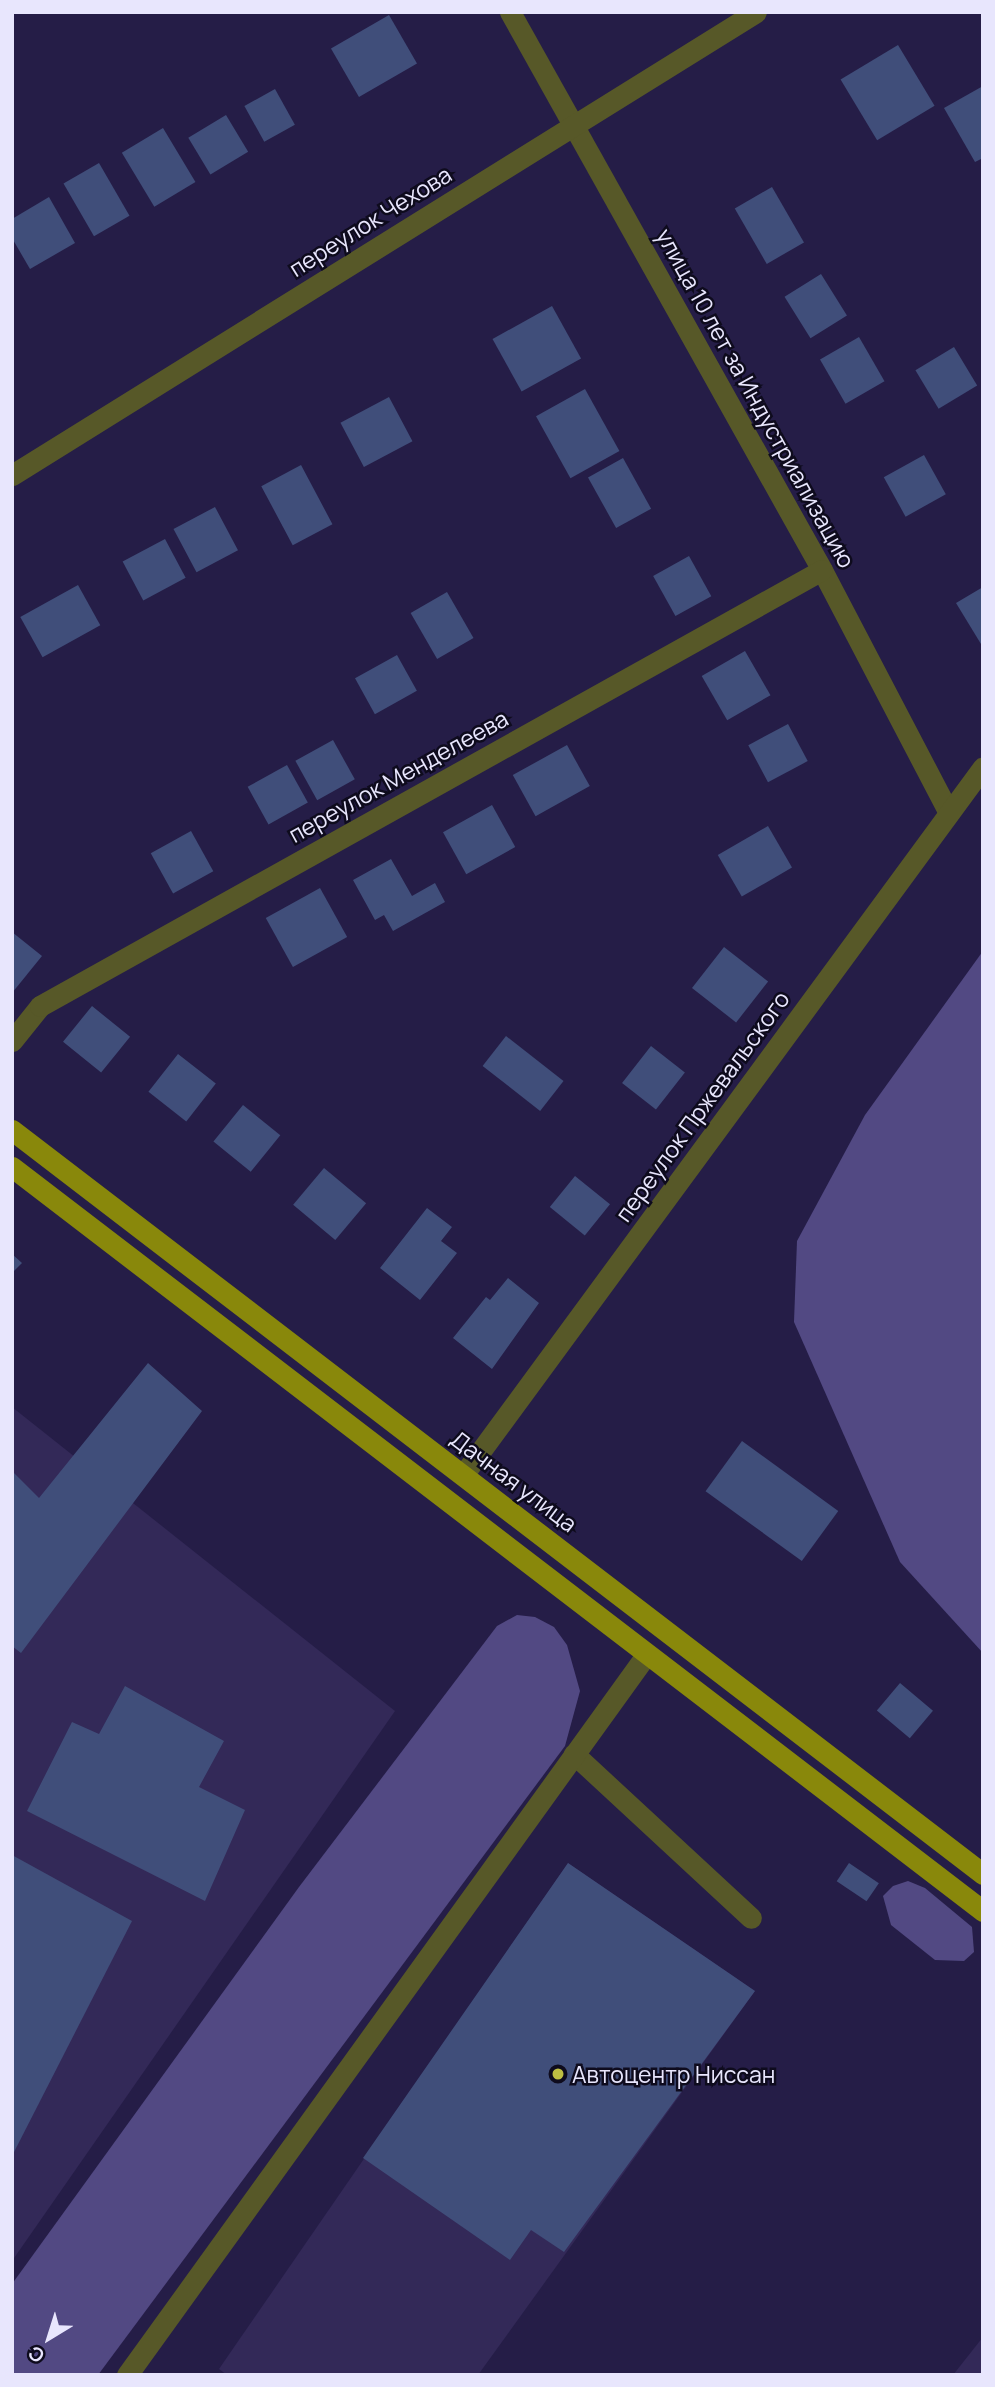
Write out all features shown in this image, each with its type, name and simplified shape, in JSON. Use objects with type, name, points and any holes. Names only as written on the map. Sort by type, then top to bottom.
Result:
[{"type":"main road","name":"Дачная улица","points":[[12,1130],[983,1874]]},
{"type":"main road","points":[[12,1167],[983,1911]]},
{"type":"main road","points":[[646,1655],[664,1629]]},
{"type":"street","name":"улица 10 лет за Индустриализацию","points":[[510,12],[822,570],[949,813]]},
{"type":"street","name":"переулок Чехова","points":[[12,475],[756,12]]},
{"type":"street","name":"переулок Менделеева","points":[[12,1041],[40,1006],[822,570]]},
{"type":"street","name":"переулок Пржевальского","points":[[463,1475],[983,767]]},
{"type":"street","points":[[127,2375],[646,1655]]},
{"type":"street","points":[[573,1754],[751,1918]]},
{"type":"shaded area","points":[[983,951],[983,1653],[900,1562],[794,1322],[797,1241],[865,1115]]},
{"type":"shaded area","points":[[12,1407],[395,1711],[12,2261]]},
{"type":"shaded area","points":[[517,1615],[535,1617],[554,1627],[567,1645],[580,1691],[565,1746],[98,2375],[12,2375],[12,2284],[299,1887],[497,1626]]},
{"type":"shaded area","name":"Автоцентр Ниссан","points":[[568,1863],[755,1991],[478,2375],[227,2375],[219,2369]]},
{"type":"shaded area","points":[[908,1881],[925,1888],[972,1927],[974,1952],[964,1961],[935,1960],[891,1925],[883,1896],[893,1886]]},
{"type":"shaded area","points":[[983,2337],[983,2375],[953,2375]]},
{"type":"building","points":[[389,15],[417,63],[359,97],[331,48]]},
{"type":"building","points":[[898,45],[935,106],[877,140],[841,80]]},
{"type":"building","points":[[983,86],[983,158],[975,162],[944,108]]},
{"type":"building","points":[[275,89],[295,125],[264,142],[244,106]]},
{"type":"building","points":[[226,115],[248,152],[210,175],[188,138]]},
{"type":"building","points":[[163,128],[195,182],[154,207],[122,153]]},
{"type":"building","points":[[99,163],[130,216],[94,236],[63,184]]},
{"type":"building","points":[[772,187],[804,242],[767,264],[735,208]]},
{"type":"building","points":[[49,197],[75,243],[30,269],[12,238],[12,219]]},
{"type":"building","points":[[821,274],[847,316],[810,338],[785,297]]},
{"type":"building","points":[[552,306],[581,358],[522,391],[493,339]]},
{"type":"building","points":[[859,337],[884,381],[846,404],[820,360]]},
{"type":"building","points":[[954,347],[977,386],[939,409],[915,370]]},
{"type":"building","points":[[585,389],[619,451],[570,478],[536,416]]},
{"type":"building","points":[[389,397],[412,441],[364,467],[340,423]]},
{"type":"building","points":[[924,455],[946,494],[906,517],[884,477]]},
{"type":"building","points":[[623,458],[651,509],[616,528],[588,477]]},
{"type":"building","points":[[301,465],[332,524],[293,545],[261,486]]},
{"type":"building","points":[[215,507],[238,550],[197,572],[174,529]]},
{"type":"building","points":[[165,539],[186,578],[143,600],[123,562]]},
{"type":"building","points":[[689,556],[711,596],[675,616],[653,576]]},
{"type":"building","points":[[78,585],[100,625],[43,657],[20,617]]},
{"type":"building","points":[[983,587],[983,643],[981,644],[956,603]]},
{"type":"building","points":[[447,592],[474,638],[437,659],[411,613]]},
{"type":"building","points":[[745,651],[770,695],[727,720],[702,676]]},
{"type":"building","points":[[397,655],[417,691],[375,714],[355,678]]},
{"type":"building","points":[[788,724],[808,761],[768,782],[748,745]]},
{"type":"building","points":[[333,740],[355,779],[317,800],[295,761]]},
{"type":"building","points":[[567,745],[590,786],[536,816],[513,775]]},
{"type":"building","points":[[287,765],[308,803],[268,824],[248,787]]},
{"type":"building","points":[[492,805],[515,847],[466,874],[443,832]]},
{"type":"building","points":[[768,826],[792,868],[742,897],[718,855]]},
{"type":"building","points":[[191,831],[213,871],[173,894],[151,853]]},
{"type":"building","points":[[391,859],[412,896],[435,883],[445,902],[393,931],[384,915],[375,920],[353,880]]},
{"type":"building","points":[[320,888],[347,937],[293,967],[266,918]]},
{"type":"building","points":[[12,932],[42,956],[12,993]]},
{"type":"building","points":[[724,947],[768,981],[736,1022],[692,988]]},
{"type":"building","points":[[92,1006],[130,1037],[101,1073],[63,1042]]},
{"type":"building","points":[[506,1036],[564,1081],[540,1111],[483,1066]]},
{"type":"building","points":[[651,1046],[685,1072],[656,1110],[622,1083]]},
{"type":"building","points":[[178,1054],[216,1084],[186,1121],[148,1092]]},
{"type":"building","points":[[243,1105],[280,1135],[251,1172],[213,1142]]},
{"type":"building","points":[[324,1168],[366,1203],[335,1240],[293,1205]]},
{"type":"building","points":[[575,1176],[610,1204],[585,1235],[550,1207]]},
{"type":"building","points":[[427,1208],[452,1227],[441,1241],[457,1253],[420,1300],[380,1268]]},
{"type":"building","points":[[12,1254],[22,1263],[12,1273]]},
{"type":"building","points":[[508,1278],[539,1303],[492,1369],[453,1338],[486,1297],[490,1300]]},
{"type":"building","points":[[148,1363],[202,1411],[21,1653],[12,1646],[12,1471],[39,1498]]},
{"type":"building","points":[[742,1441],[838,1511],[802,1561],[706,1491]]},
{"type":"building","points":[[900,1683],[933,1711],[910,1738],[877,1711]]},
{"type":"building","points":[[125,1686],[224,1741],[199,1787],[245,1810],[205,1901],[27,1811],[72,1722],[99,1734]]},
{"type":"building","points":[[12,1855],[132,1921],[12,2156]]},
{"type":"building","name":"Автоцентр Ниссан","points":[[568,1863],[755,1991],[564,2252],[531,2230],[510,2260],[363,2158]]},
{"type":"building","points":[[849,1863],[879,1883],[867,1901],[837,1881]]},
{"type":"place","name":"Автоцентр Ниссан","points":[[558,2074]]}]
